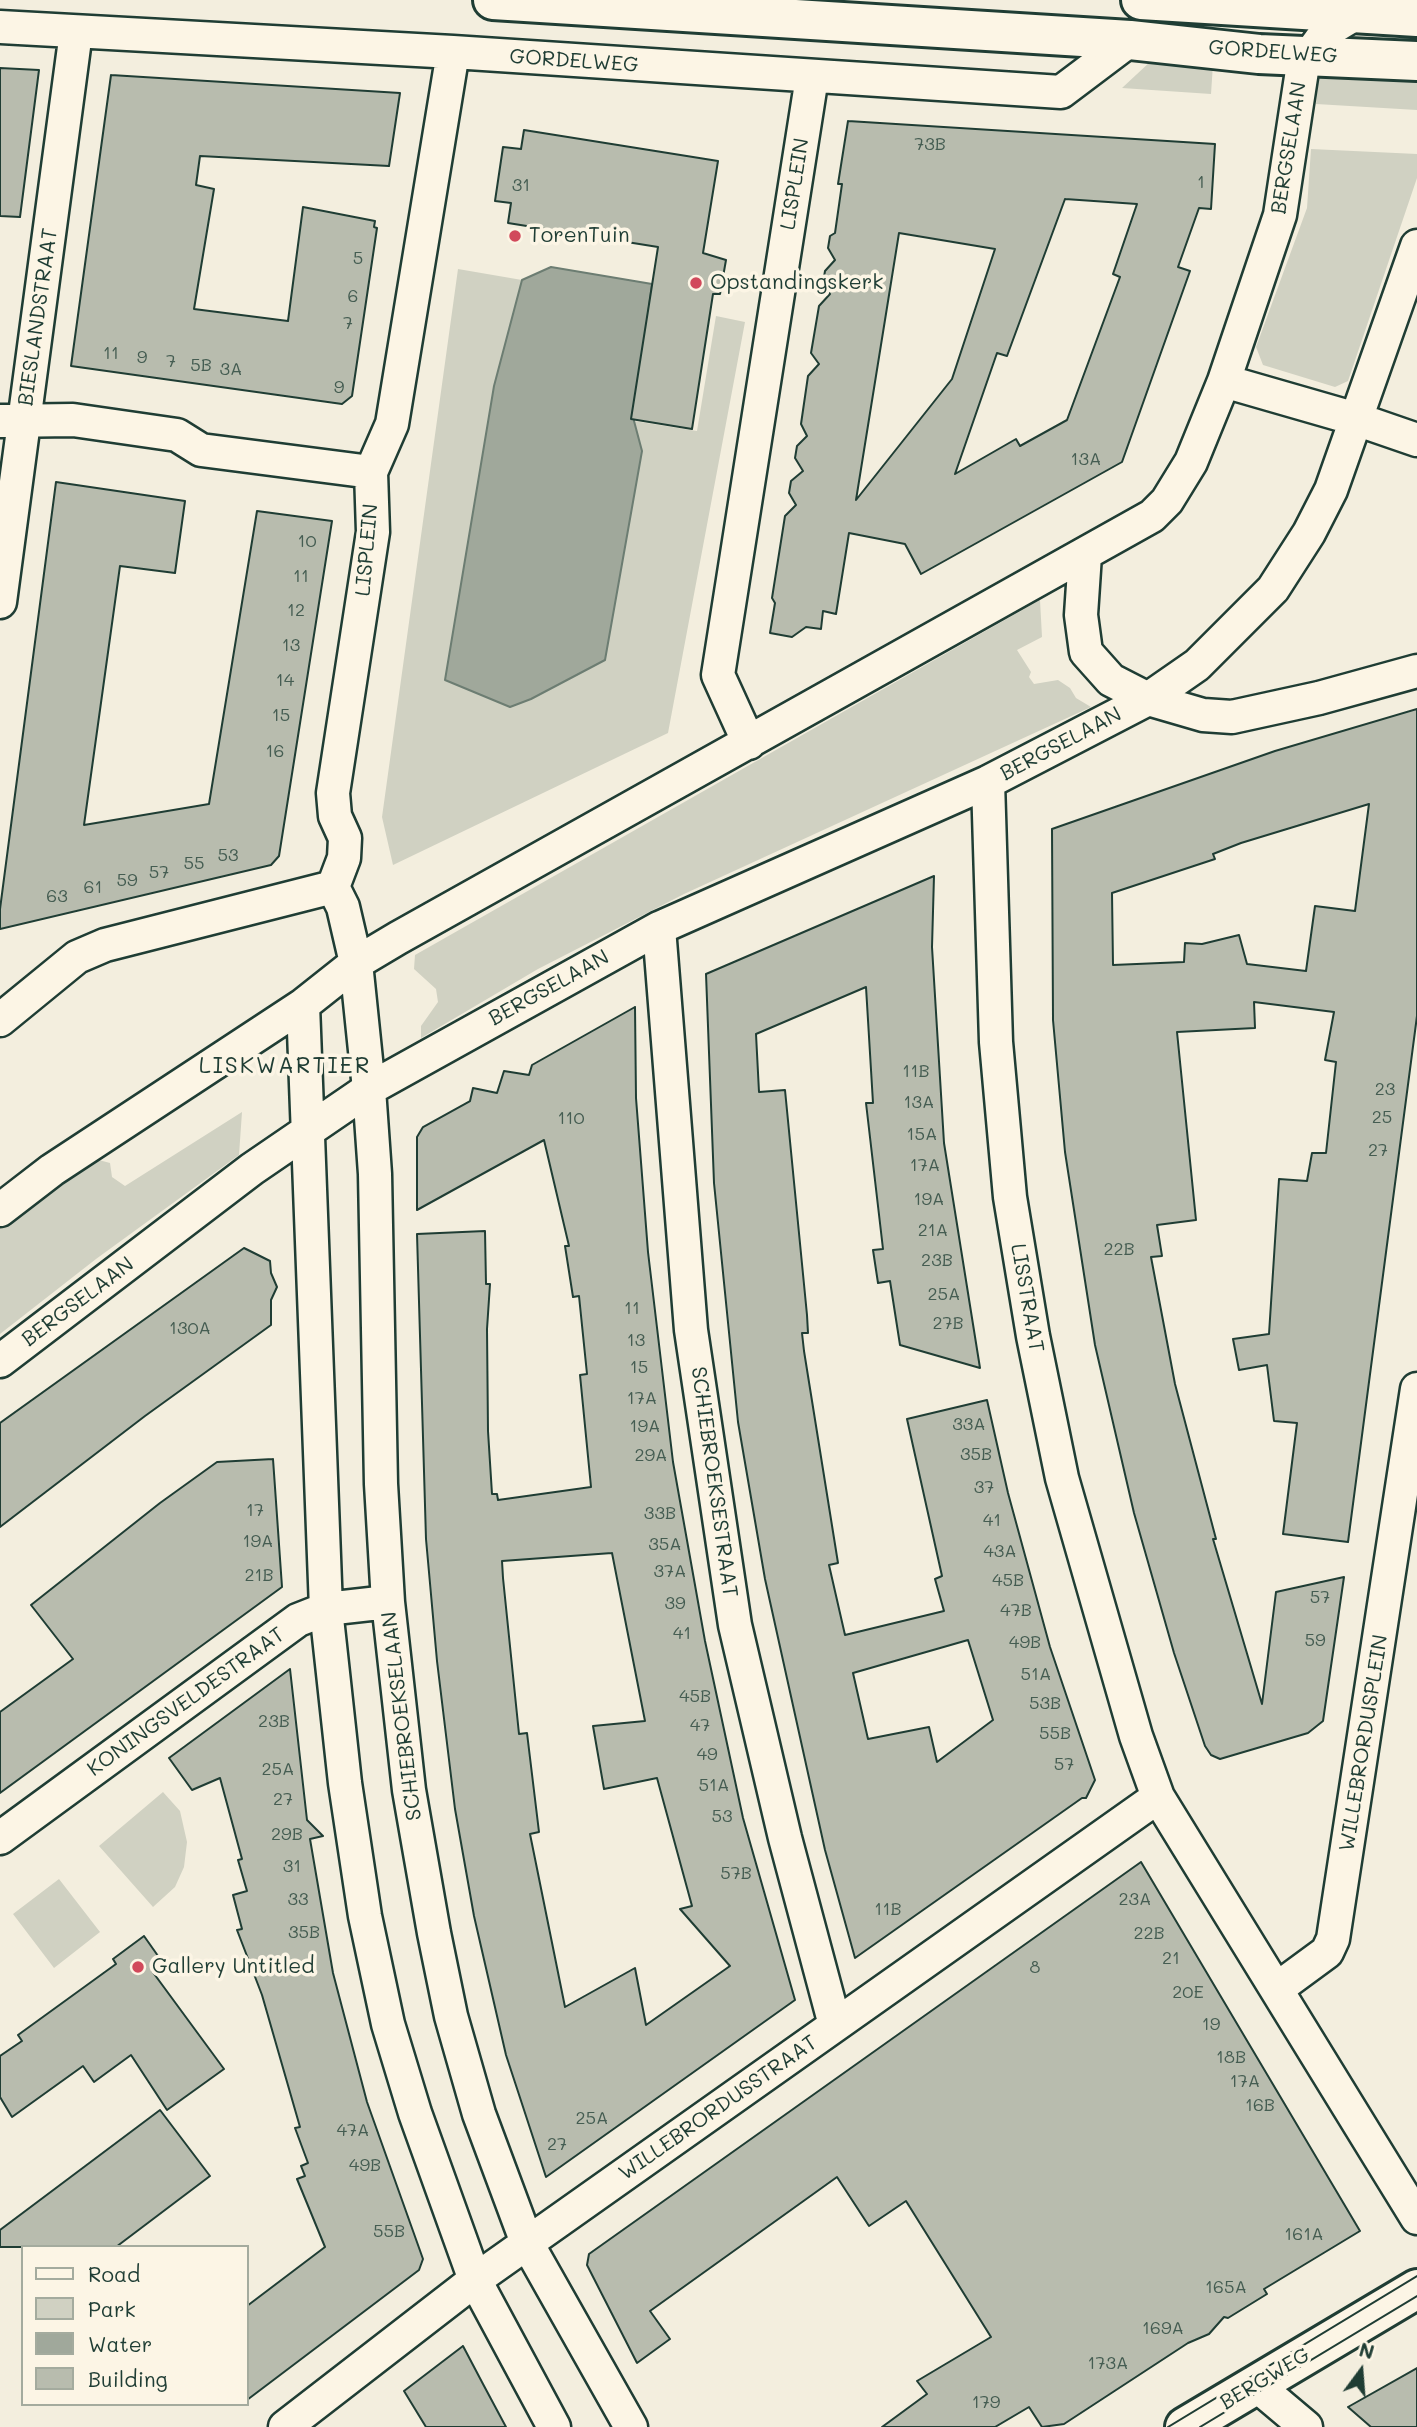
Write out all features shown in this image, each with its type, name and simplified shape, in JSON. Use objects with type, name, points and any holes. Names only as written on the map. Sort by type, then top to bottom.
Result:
[{"type":"main road","name":"GORDELWEG","points":[[493,0],[1130,40],[1307,56],[1417,61]]},
{"type":"main road","name":"GORDELWEG","points":[[1141,0],[1417,17]]},
{"type":"main road","name":"BERGWEG","points":[[1185,2427],[1417,2289]]},
{"type":"street","name":"BERGSELAAN","points":[[0,1210],[52,1170],[303,1005],[356,963],[1152,516],[1167,501],[1191,462],[1224,381],[1280,215],[1294,110],[1307,56],[1327,32],[1355,14]]},
{"type":"street","name":"GORDELWEG","points":[[0,27],[453,52],[1061,92],[1130,40]]},
{"type":"street","name":"BIESLANDSTRAAT","points":[[0,602],[12,420],[76,32]]},
{"type":"street","name":"LISPLEIN","points":[[333,887],[344,858],[345,838],[335,816],[333,793],[373,533],[371,472],[392,424],[453,52]]},
{"type":"street","name":"LISPLEIN","points":[[749,743],[718,675],[812,77]]},
{"type":"street","name":"BERGSELAAN","points":[[0,1361],[308,1129],[369,1090],[659,928],[988,782],[1148,699],[1197,665],[1273,589],[1296,556],[1331,490],[1417,246]]},
{"type":"street","points":[[1224,381],[1356,419],[1417,440]]},
{"type":"street","points":[[12,420],[72,420],[177,435],[201,450],[371,472]]},
{"type":"street","name":"BERGSELAAN","points":[[1085,555],[1081,615],[1086,652],[1111,680],[1148,699],[1203,715],[1232,717],[1319,698],[1417,671]]},
{"type":"street","name":"LISSTRAAT","points":[[988,782],[996,1042],[1010,1197],[1033,1336],[1062,1478],[1136,1736],[1158,1797]]},
{"type":"street","points":[[2,1016],[77,957],[105,945],[333,887],[343,908],[356,963]]},
{"type":"street","name":"SCHIEBROEKSESTRAAT","points":[[659,928],[691,1329],[735,1625],[785,1838],[835,2025]]},
{"type":"street","name":"SCHIEBROEKSELAAN","points":[[356,963],[375,1174],[381,1484],[388,1602],[409,1790],[451,2016],[480,2114],[527,2243],[631,2427]]},
{"type":"street","points":[[303,1005],[326,1609],[345,1783],[360,1889],[388,2024],[415,2113],[475,2280],[554,2427]]},
{"type":"street","name":"WILLEBRORDUSPLEIN","points":[[1278,1988],[1327,1952],[1333,1939],[1407,1472],[1417,1389]]},
{"type":"street","name":"KONINGSVELDESTRAAT","points":[[0,1838],[299,1620],[326,1609],[388,1602]]},
{"type":"street","points":[[1158,1797],[1278,1988],[1417,2218]]},
{"type":"street","name":"WILLEBRORDUSSTRAAT","points":[[285,2427],[475,2280],[1158,1797]]},
{"type":"street","points":[[1255,2385],[1306,2427]]},
{"type":"green space","points":[[1151,61],[1213,64],[1211,94],[1122,88]]},
{"type":"green space","points":[[1319,74],[1417,78],[1417,110],[1316,104]]},
{"type":"green space","points":[[1311,149],[1417,154],[1417,178],[1348,381],[1335,387],[1263,365],[1256,347],[1307,208]]},
{"type":"green space","points":[[458,269],[522,280],[494,386],[445,680],[509,707],[531,699],[605,660],[642,451],[634,421],[697,431],[716,316],[745,322],[668,733],[393,865],[382,817]]},
{"type":"green space","points":[[1040,600],[1042,637],[1017,650],[1031,672],[1029,677],[1034,684],[1058,680],[1070,688],[1076,698],[1091,707],[684,894],[538,969],[421,1038],[421,1026],[438,1002],[436,989],[414,969],[415,955]]},
{"type":"green space","points":[[242,1112],[239,1155],[96,1259],[0,1334],[0,1223],[95,1159],[110,1163],[112,1177],[125,1186]]},
{"type":"green space","points":[[163,1792],[180,1811],[187,1842],[184,1867],[175,1887],[153,1907],[99,1846]]},
{"type":"green space","points":[[59,1879],[100,1932],[54,1968],[13,1914]]},
{"type":"water","points":[[551,267],[652,284],[634,421],[642,451],[605,660],[531,699],[510,707],[445,680],[494,386],[522,280]]},
{"type":"building","points":[[0,68],[39,70],[20,217],[0,216]]},
{"type":"building","points":[[111,75],[400,93],[389,166],[200,156],[196,185],[214,189],[194,309],[288,321],[303,207],[375,221],[374,227],[377,228],[352,396],[342,404],[71,366]]},
{"type":"building","points":[[848,121],[1215,144],[1211,209],[1199,208],[1178,267],[1190,271],[1122,462],[921,574],[905,544],[849,533],[836,614],[823,611],[821,629],[806,627],[792,637],[770,633],[775,603],[772,598],[785,516],[796,505],[789,493],[791,481],[803,471],[795,458],[797,446],[807,436],[801,424],[808,376],[819,364],[811,353],[819,306],[830,294],[823,283],[825,271],[835,260],[828,248],[830,236],[835,233],[842,184],[838,184]],"holes":[[[1065,199],[1137,204],[1113,274],[1120,277],[1067,420],[1020,446],[1016,439],[955,474],[997,353],[1007,356]],[[899,233],[995,249],[952,379],[856,500]]]},
{"type":"building","name":"Opstandingskerk","points":[[524,130],[718,161],[703,253],[726,260],[720,294],[713,294],[692,429],[631,419],[658,247],[508,223],[511,203],[495,201],[503,147],[521,149]]},
{"type":"building","points":[[56,482],[185,501],[175,573],[120,566],[84,825],[209,804],[257,511],[332,521],[279,856],[271,865],[0,929],[0,909]]},
{"type":"building","points":[[1417,709],[1417,1016],[1348,1542],[1283,1534],[1297,1423],[1274,1421],[1267,1365],[1239,1370],[1233,1339],[1269,1334],[1279,1179],[1307,1181],[1312,1153],[1326,1153],[1336,1062],[1325,1060],[1334,1012],[1254,1002],[1255,1028],[1177,1032],[1196,1220],[1157,1225],[1162,1256],[1151,1257],[1175,1384],[1216,1539],[1213,1539],[1262,1704],[1276,1592],[1344,1577],[1323,1721],[1308,1733],[1220,1759],[1211,1755],[1205,1746],[1174,1653],[1134,1513],[1095,1345],[1065,1152],[1053,1020],[1052,829],[1275,751]],"holes":[[[1369,804],[1355,911],[1315,906],[1306,971],[1247,964],[1239,935],[1202,944],[1185,943],[1184,962],[1113,965],[1112,893],[1215,859],[1213,854],[1241,843]]]},
{"type":"building","points":[[934,876],[932,947],[944,1143],[980,1368],[900,1345],[890,1281],[878,1283],[873,1250],[883,1249],[866,1103],[873,1103],[866,987],[756,1034],[759,1092],[785,1090],[807,1315],[808,1333],[802,1333],[804,1351],[838,1563],[829,1565],[845,1635],[944,1611],[935,1579],[942,1576],[907,1419],[987,1400],[1008,1493],[1050,1647],[1095,1780],[1086,1798],[1082,1798],[855,1958],[825,1850],[765,1579],[738,1422],[714,1183],[706,974]],"holes":[[[968,1640],[993,1720],[937,1762],[929,1727],[868,1739],[853,1673]]]},
{"type":"building","points":[[635,1007],[636,1098],[648,1252],[673,1462],[705,1641],[743,1818],[795,2000],[546,2177],[506,2055],[474,1916],[455,1809],[426,1539],[417,1234],[485,1231],[486,1284],[490,1284],[487,1329],[492,1494],[497,1494],[498,1500],[591,1487],[580,1375],[587,1374],[579,1296],[573,1297],[565,1246],[569,1246],[544,1140],[417,1210],[417,1137],[423,1127],[470,1101],[473,1088],[497,1093],[504,1071],[529,1075],[532,1065]],"holes":[[[612,1553],[645,1721],[593,1726],[604,1789],[657,1778],[692,1906],[680,1909],[730,1966],[646,2025],[635,1968],[565,2007],[530,1834],[539,1832],[527,1733],[519,1734],[502,1561]]]},
{"type":"building","points":[[244,1248],[270,1261],[271,1273],[277,1287],[271,1300],[271,1325],[145,1416],[0,1527],[0,1423]]},
{"type":"building","points":[[273,1459],[282,1587],[0,1793],[0,1712],[73,1659],[31,1605],[160,1503],[217,1462]]},
{"type":"building","points":[[290,1669],[307,1820],[323,1836],[310,1839],[333,1973],[367,2102],[423,2259],[419,2270],[248,2399],[248,2305],[325,2247],[297,2179],[305,2176],[301,2166],[308,2163],[295,2128],[300,2127],[262,1995],[237,1930],[242,1929],[233,1895],[247,1891],[238,1860],[242,1859],[220,1778],[192,1790],[169,1758]]},
{"type":"building","points":[[1141,1862],[1360,2231],[1264,2289],[1267,2294],[1228,2318],[1224,2317],[1209,2334],[1188,2343],[1064,2424],[1042,2427],[1029,2407],[995,2427],[882,2427],[927,2394],[917,2381],[991,2337],[906,2201],[869,2226],[837,2177],[650,2311],[670,2339],[637,2363],[587,2265],[589,2254]]},
{"type":"building","points":[[144,1936],[163,1963],[152,1971],[224,2069],[167,2110],[131,2055],[94,2082],[83,2066],[12,2117],[0,2097],[0,2056],[22,2041],[18,2035],[116,1964],[113,1959]]},
{"type":"building","points":[[160,2110],[210,2176],[119,2245],[0,2247],[0,2230]]},
{"type":"building","points":[[463,2346],[506,2427],[426,2427],[404,2391]]},
{"type":"building","points":[[1417,2368],[1417,2427],[1371,2427],[1348,2407]]},
{"type":"tram line","points":[[1168,2427],[1417,2276]]},
{"type":"tram line","points":[[1200,2427],[1417,2296]]},
{"type":"place","name":"TorenTuin","points":[[515,236]]},
{"type":"place","name":"Opstandingskerk","points":[[696,283]]},
{"type":"place","name":"Gallery Untitled","points":[[138,1967]]},
{"type":"district","name":"LISKWARTIER","points":[[285,1066]]}]
